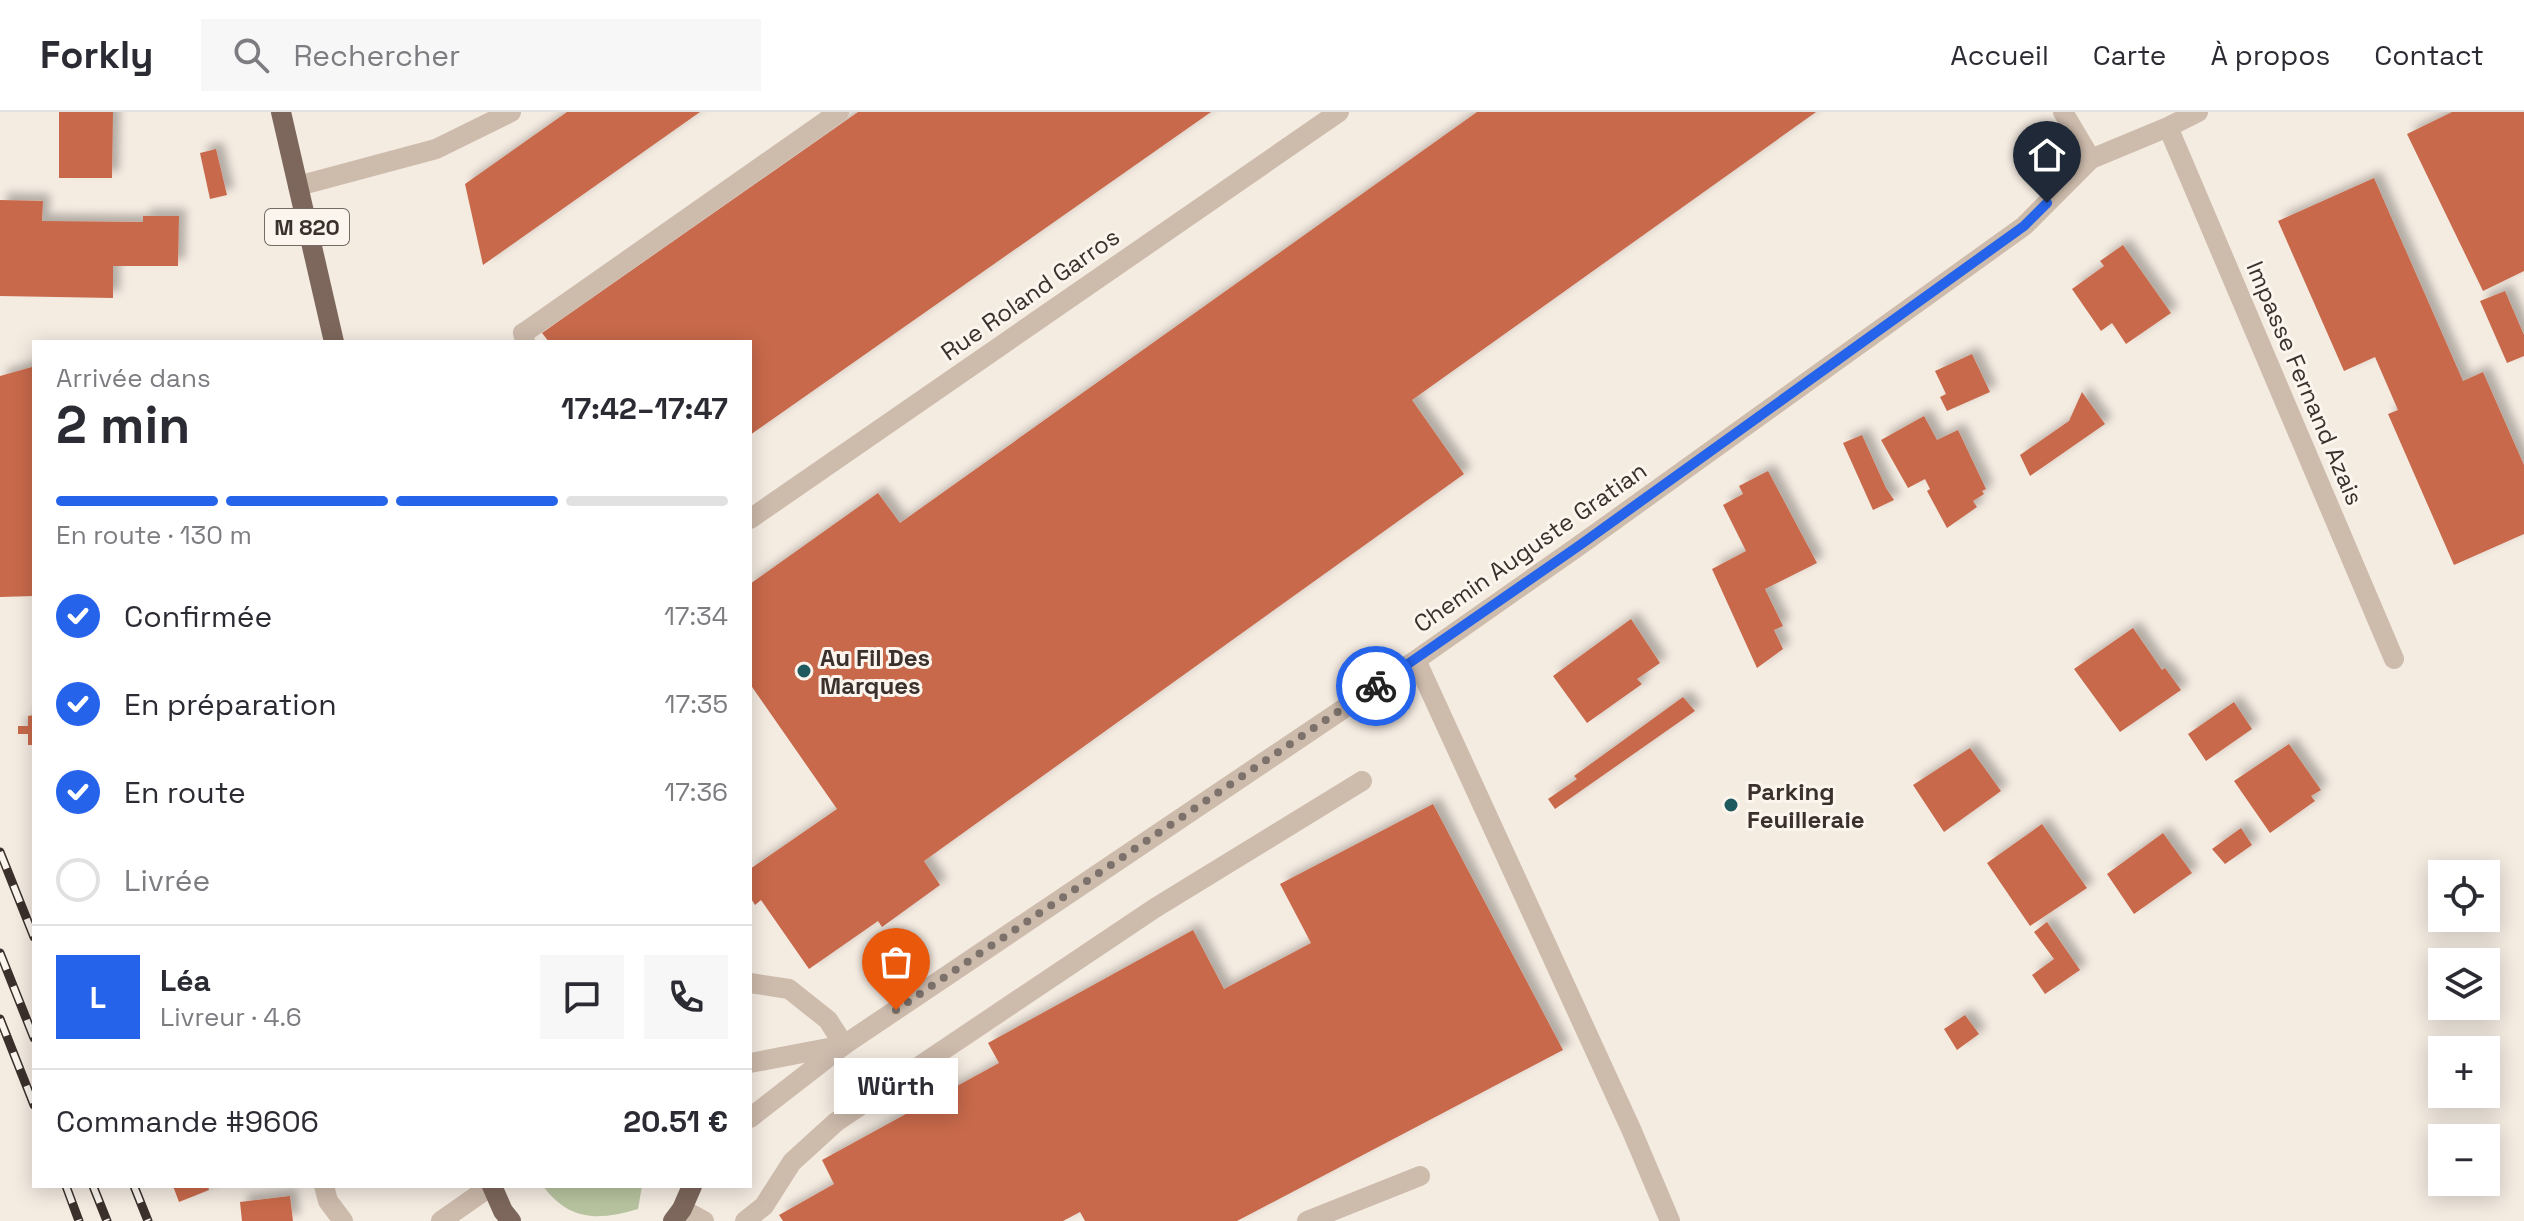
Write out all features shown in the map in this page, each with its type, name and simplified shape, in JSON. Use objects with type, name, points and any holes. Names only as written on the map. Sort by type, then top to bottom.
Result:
[{"type":"main road","name":"M 820","points":[[281,112],[334,340]]},
{"type":"main road","points":[[493,1188],[511,1221]]},
{"type":"main road","points":[[678,1215],[691,1188]]},
{"type":"street","points":[[298,186],[436,149],[511,112]]},
{"type":"street","points":[[525,340],[523,333],[839,112]]},
{"type":"street","points":[[2063,112],[2091,159]]},
{"type":"street","name":"Chemin Auguste Gratian","points":[[752,1116],[844,1045],[1416,660],[2024,226],[2091,159],[2198,112]]},
{"type":"street","name":"Rue Roland Garros","points":[[752,518],[1334,113]]},
{"type":"street","name":"Impasse Fernand Azais","points":[[2168,127],[2394,659]]},
{"type":"street","points":[[1416,660],[1625,1115],[1670,1221]]},
{"type":"street","points":[[745,1221],[764,1206],[792,1162],[836,1122],[1155,908],[1362,781]]},
{"type":"street","points":[[752,983],[789,989],[828,1020],[844,1045]]},
{"type":"street","name":"Chemin Auguste Gratian","points":[[752,1063],[844,1045]]},
{"type":"street","points":[[1307,1221],[1420,1176]]},
{"type":"street","points":[[325,1188],[328,1201],[343,1221]]},
{"type":"street","points":[[441,1221],[489,1188]]},
{"type":"street","points":[[678,1215],[704,1221]]},
{"type":"green space","points":[[545,1188],[642,1188],[638,1209],[610,1215],[574,1212],[553,1198]]},
{"type":"building","points":[[59,112],[113,112],[112,178],[59,178]]},
{"type":"building","points":[[567,112],[700,112],[483,265],[465,184]]},
{"type":"building","points":[[858,112],[1211,112],[752,434],[752,340],[547,340],[542,333]]},
{"type":"building","points":[[1477,112],[1816,112],[1412,400],[1464,474],[924,861],[940,885],[882,927],[878,921],[809,969],[761,900],[755,905],[752,900],[752,868],[837,809],[752,687],[752,583],[878,493],[900,523]]},
{"type":"building","points":[[2452,112],[2524,112],[2524,271],[2483,291],[2407,134]]},
{"type":"building","points":[[216,149],[227,195],[210,199],[200,153]]},
{"type":"building","points":[[2374,178],[2463,381],[2483,372],[2524,465],[2524,534],[2454,565],[2388,414],[2398,410],[2375,357],[2344,371],[2278,221]]},
{"type":"building","points":[[0,200],[43,201],[42,221],[143,222],[143,216],[179,216],[178,266],[113,266],[113,298],[0,296]]},
{"type":"building","points":[[2123,245],[2171,313],[2126,344],[2112,323],[2101,331],[2072,289],[2104,266],[2100,261]]},
{"type":"building","points":[[2505,291],[2524,335],[2524,356],[2507,363],[2480,301]]},
{"type":"building","points":[[1972,354],[1990,392],[1947,411],[1940,397],[1946,394],[1935,371]]},
{"type":"building","points":[[32,367],[32,596],[0,597],[0,376]]},
{"type":"building","points":[[2082,392],[2105,424],[2030,476],[2020,455],[2069,421]]},
{"type":"building","points":[[1924,416],[1937,440],[1958,430],[1986,489],[1973,501],[1977,507],[1947,528],[1927,491],[1930,489],[1925,479],[1908,488],[1881,440]]},
{"type":"building","points":[[1862,435],[1894,500],[1873,510],[1843,443]]},
{"type":"building","points":[[1768,471],[1817,563],[1765,589],[1783,626],[1774,630],[1783,649],[1757,668],[1712,569],[1746,551],[1723,505],[1743,494],[1739,486]]},
{"type":"building","points":[[1631,619],[1660,663],[1637,679],[1642,684],[1587,723],[1553,676]]},
{"type":"building","points":[[2133,628],[2162,670],[2165,668],[2181,690],[2120,732],[2074,669]]},
{"type":"building","points":[[1683,697],[1695,711],[1555,809],[1548,799],[1577,779],[1574,776]]},
{"type":"building","points":[[2234,702],[2252,729],[2206,761],[2188,734]]},
{"type":"building","points":[[32,715],[32,745],[28,745],[28,734],[18,734],[18,726],[28,726],[28,716]]},
{"type":"building","points":[[2289,744],[2321,790],[2311,796],[2315,801],[2270,833],[2234,781]]},
{"type":"building","points":[[1970,748],[2001,791],[1944,832],[1913,785]]},
{"type":"building","points":[[1433,804],[1563,1050],[1237,1221],[1085,1221],[1080,1212],[1063,1221],[783,1221],[779,1215],[834,1184],[822,1160],[999,1063],[988,1043],[1193,930],[1224,989],[1311,943],[1280,884]]},
{"type":"building","points":[[2042,824],[2087,888],[2030,926],[1987,863]]},
{"type":"building","points":[[2241,828],[2252,845],[2225,864],[2212,849]]},
{"type":"building","points":[[2163,833],[2192,873],[2134,914],[2107,874]]},
{"type":"building","points":[[2047,922],[2080,970],[2045,994],[2032,975],[2054,959],[2034,932]]},
{"type":"building","points":[[1965,1015],[1979,1034],[1957,1050],[1944,1029]]},
{"type":"building","points":[[174,1188],[208,1188],[209,1190],[179,1202]]},
{"type":"building","points":[[290,1196],[293,1221],[242,1221],[240,1202]]},
{"type":"railway","points":[[0,852],[32,932]]},
{"type":"railway","points":[[0,953],[32,1033]]},
{"type":"railway","points":[[0,1019],[32,1100]]},
{"type":"railway","points":[[67,1188],[79,1221]]},
{"type":"railway","points":[[94,1188],[107,1221]]},
{"type":"railway","points":[[135,1188],[148,1221]]},
{"type":"way so far","points":[[896,1010],[1376,686]]},
{"type":"place","name":"Au Fil Des Marques","points":[[804,671]]},
{"type":"place","name":"Parking Feuilleraie","points":[[1731,805]]},
{"type":"place","name":"Würth","points":[[896,1010]]},
{"type":"route","points":[[1376,686],[1580,545],[2024,226],[2047,203]]}]
